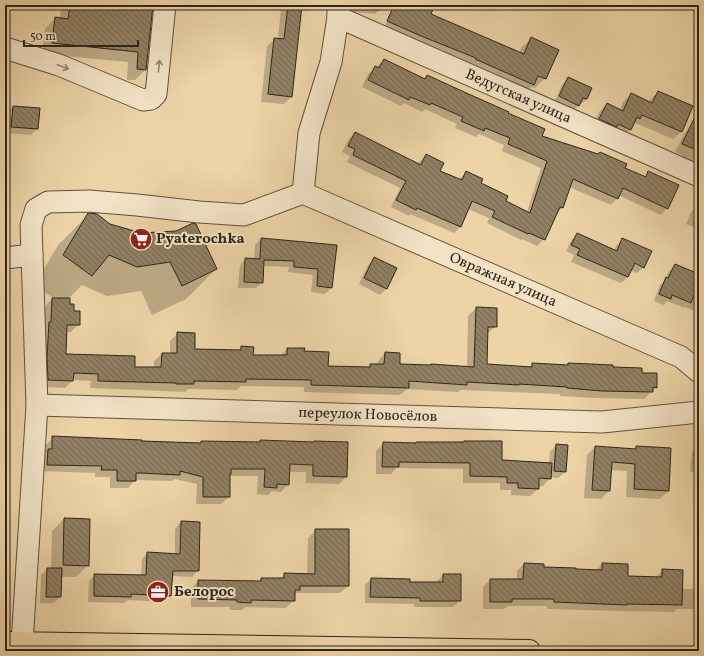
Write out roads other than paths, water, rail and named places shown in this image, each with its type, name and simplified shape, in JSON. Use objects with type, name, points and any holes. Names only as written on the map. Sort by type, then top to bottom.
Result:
[{"type":"main road","points":[[14,644],[529,651]]},
{"type":"street","points":[[5,48],[59,65],[143,100],[151,99],[156,94],[165,5]]},
{"type":"street","points":[[14,644],[37,406],[31,225],[36,209],[48,202],[89,201],[244,215],[302,193],[309,133],[331,62],[338,11]]},
{"type":"street","name":"Ведугская улица","points":[[338,11],[699,176]]},
{"type":"street","name":"Овражная улица","points":[[302,193],[681,357],[699,372]]},
{"type":"street","points":[[5,258],[32,255]]},
{"type":"street","name":"переулок Новосёлов","points":[[37,406],[602,422],[699,412]]},
{"type":"place","name":"Pyaterochka","points":[[141,239]]},
{"type":"place","name":"Белорос","points":[[158,592]]}]
